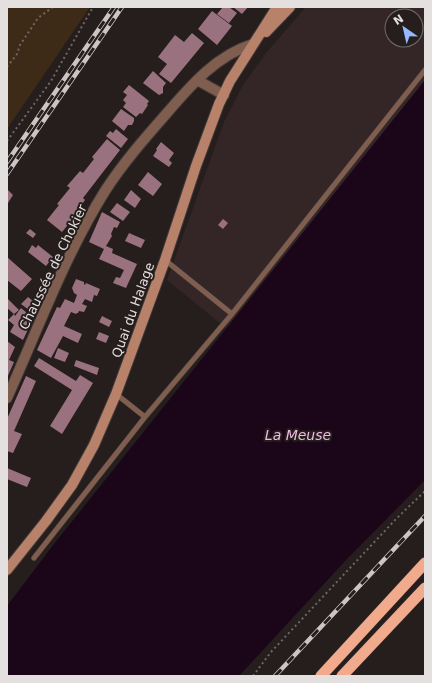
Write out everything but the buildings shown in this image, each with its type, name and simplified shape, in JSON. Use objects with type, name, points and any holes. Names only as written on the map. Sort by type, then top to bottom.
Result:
[{"type":"highway","points":[[321,676],[425,563]]},
{"type":"highway","points":[[342,676],[425,588]]},
{"type":"main road","name":"Quai du Halage","points":[[7,570],[46,521],[72,485],[94,445],[116,394],[165,260],[196,166],[224,95],[230,81],[277,7]]},
{"type":"main road","name":"Quai du Halage","points":[[253,44],[290,7]]},
{"type":"street","name":"Chaussée de Chokier","points":[[7,398],[80,237],[106,191],[127,160],[182,95],[197,80],[216,63],[242,47],[253,44]]},
{"type":"street","points":[[197,80],[224,95]]},
{"type":"lane","points":[[34,558],[145,417],[232,314],[425,70]]},
{"type":"lane","points":[[165,260],[232,314]]},
{"type":"lane","points":[[116,394],[145,417]]},
{"type":"path","points":[[7,67],[17,54],[20,45],[38,18],[53,7]]},
{"type":"path","points":[[7,141],[51,81],[93,7]]},
{"type":"path","points":[[253,676],[277,646],[391,525],[425,492]]},
{"type":"shaded area","points":[[7,7],[90,7],[7,129]]},
{"type":"shaded area","points":[[306,7],[425,7],[425,81],[226,328],[167,280],[224,122],[243,85],[266,53]]},
{"type":"water","name":"La Meuse","points":[[425,80],[425,480],[346,560],[239,676],[7,676],[7,606],[54,544]]},
{"type":"railway","points":[[7,162],[114,7]]},
{"type":"railway","points":[[7,174],[122,7]]},
{"type":"railway","points":[[275,676],[425,516]]}]
